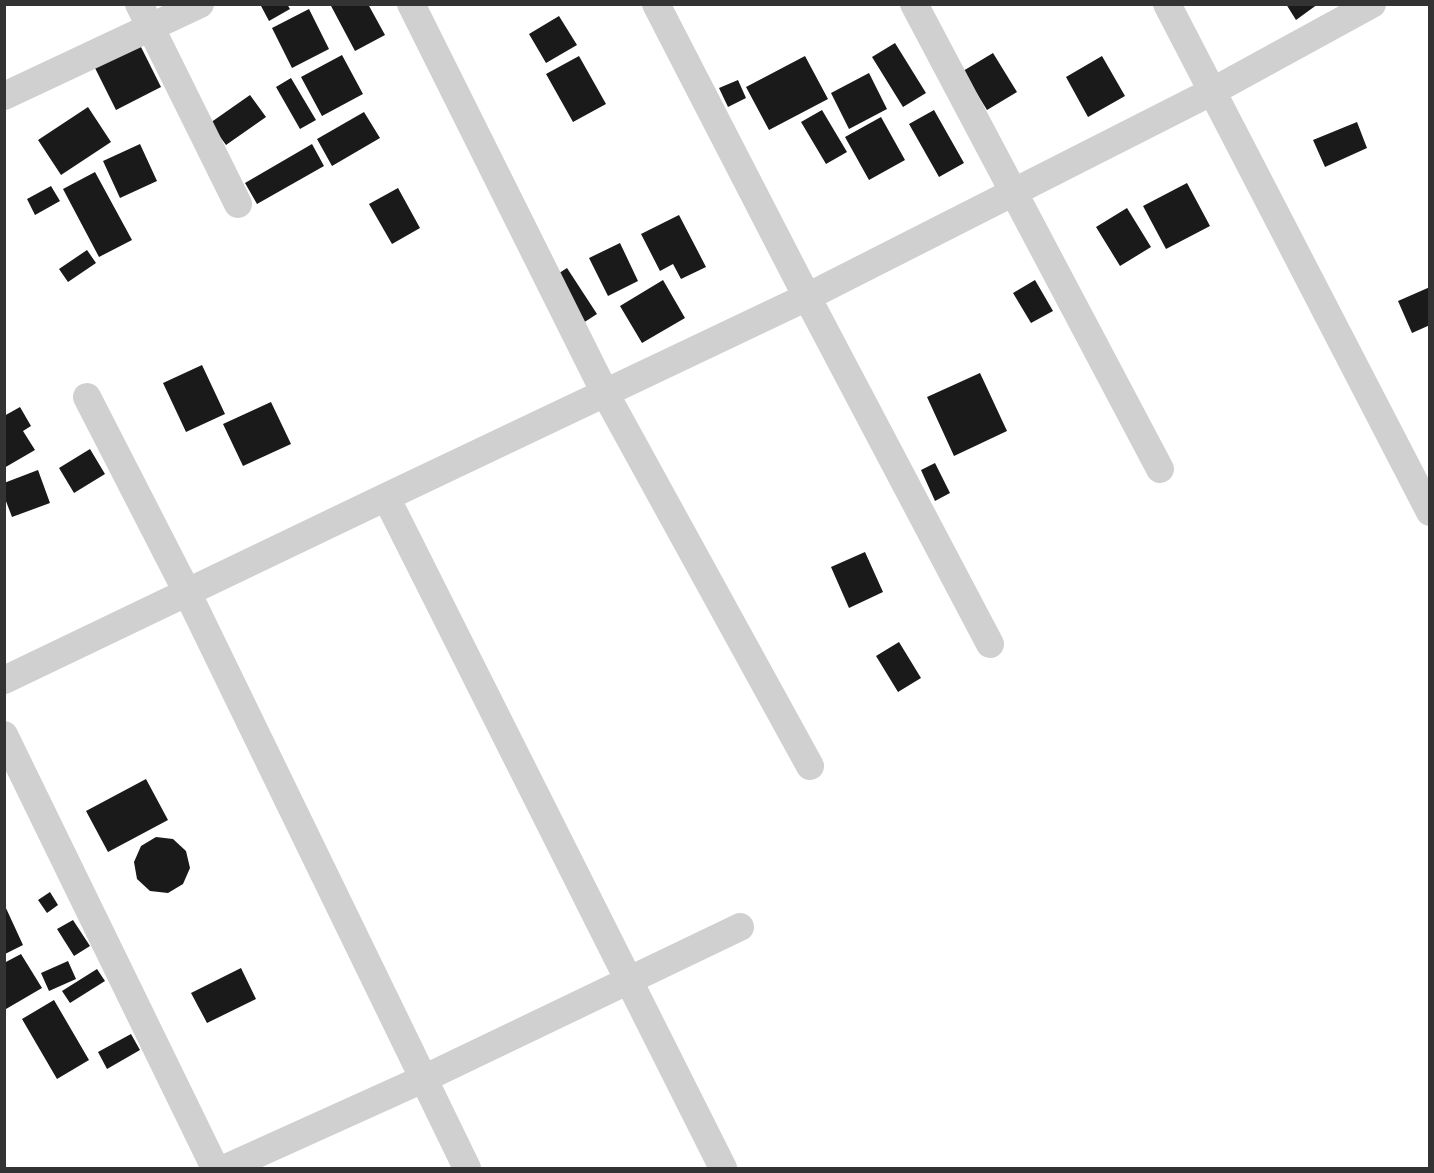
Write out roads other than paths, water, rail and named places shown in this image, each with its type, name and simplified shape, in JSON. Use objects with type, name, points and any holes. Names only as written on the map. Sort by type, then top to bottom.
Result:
[{"type":"street","points":[[4,96],[145,16],[200,4]]},
{"type":"street","points":[[411,4],[605,393],[810,766]]},
{"type":"street","points":[[656,4],[990,644]]},
{"type":"street","points":[[914,4],[1160,469]]},
{"type":"street","points":[[1167,4],[1430,512]]},
{"type":"street","points":[[4,680],[807,297],[1213,92],[1372,4]]},
{"type":"street","points":[[145,16],[238,204]]},
{"type":"street","points":[[87,397],[187,592],[467,1168]]},
{"type":"street","points":[[386,496],[723,1168]]},
{"type":"street","points":[[4,735],[215,1168]]},
{"type":"street","points":[[226,1168],[423,1079],[740,927]]}]
